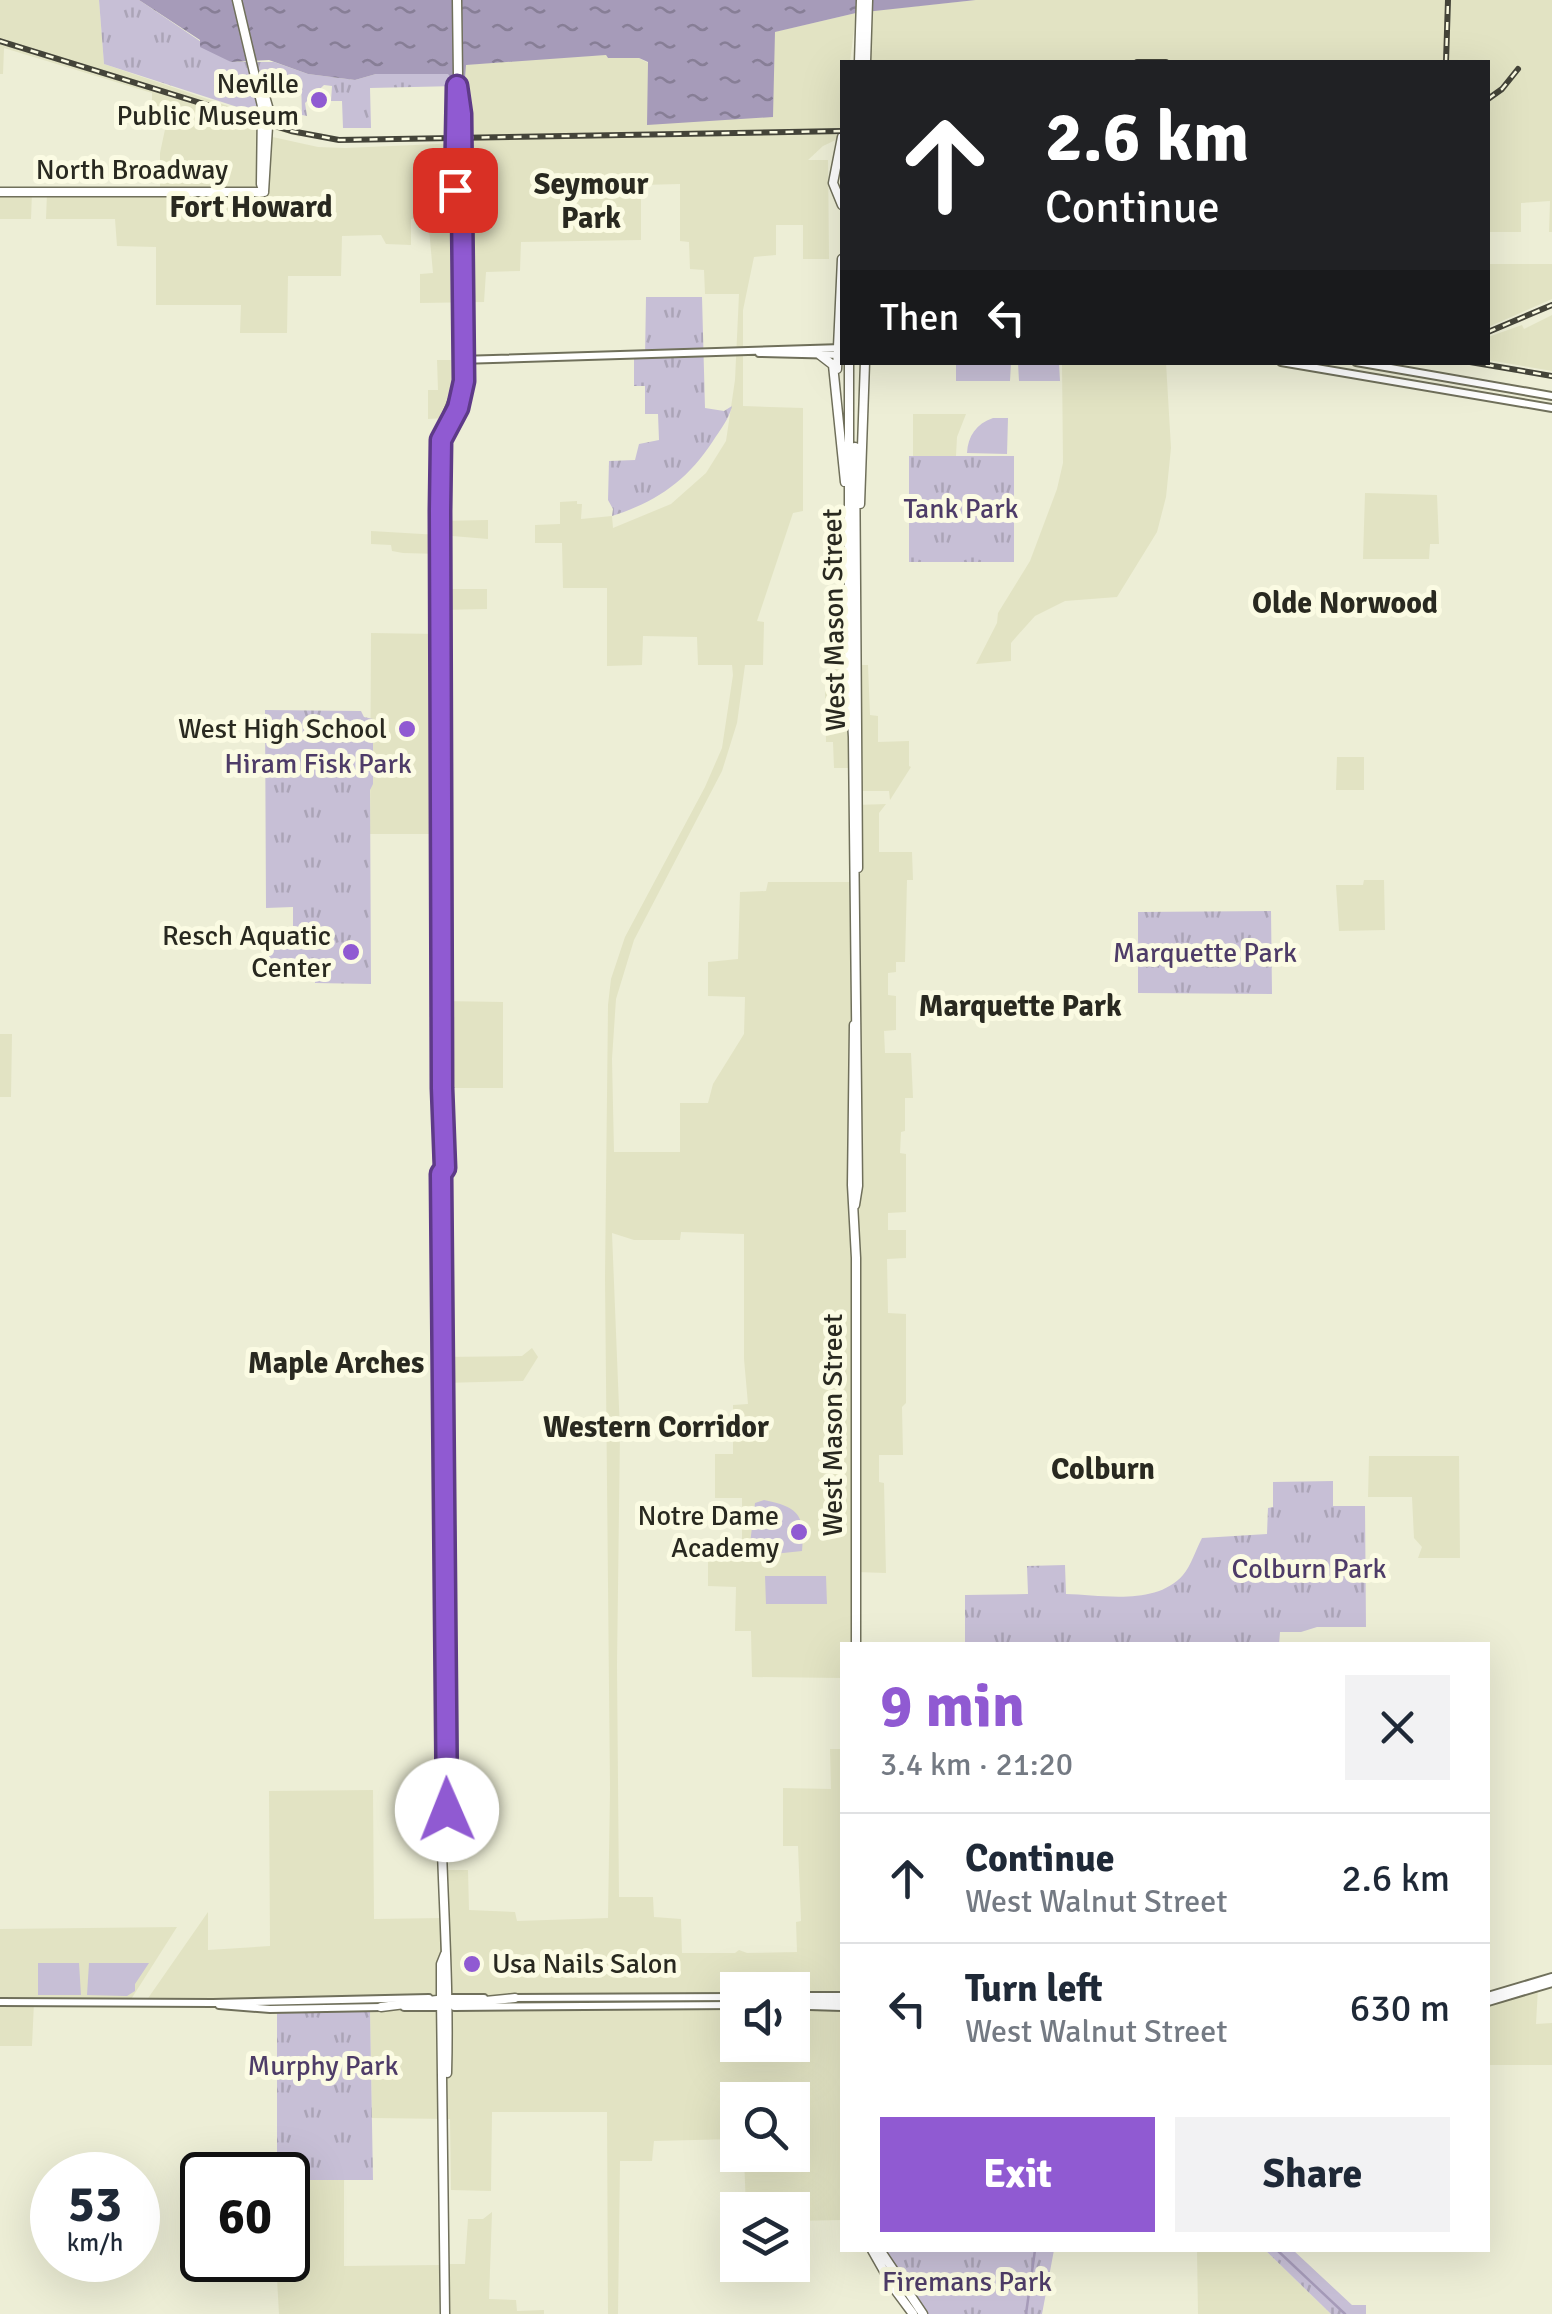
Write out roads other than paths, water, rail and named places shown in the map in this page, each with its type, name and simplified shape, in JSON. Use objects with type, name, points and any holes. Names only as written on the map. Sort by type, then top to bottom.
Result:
[{"type":"main road","name":"North Broadway","points":[[0,192],[264,192],[268,107],[236,0]]},
{"type":"main road","points":[[445,2314],[447,2077],[441,1964],[445,1954],[443,1832],[447,1822],[443,1543],[446,1528],[438,1132],[442,1125],[441,440],[457,390],[461,360],[457,0]]},
{"type":"main road","points":[[860,60],[865,0]]},
{"type":"main road","points":[[840,146],[833,179],[840,200]]},
{"type":"main road","points":[[837,395],[840,282]]},
{"type":"main road","points":[[754,352],[772,348],[840,352]]},
{"type":"main road","points":[[461,360],[754,352],[820,356],[840,352]]},
{"type":"main road","points":[[820,356],[834,365],[852,557]]},
{"type":"main road","name":"West Mason Street","points":[[852,365],[848,674],[856,876],[856,1642]]},
{"type":"main road","points":[[852,557],[865,365]]},
{"type":"main road","points":[[1299,365],[1552,408]]},
{"type":"main road","points":[[1373,365],[1552,396]]},
{"type":"main road","points":[[1367,386],[1382,379]]},
{"type":"main road","points":[[1490,1998],[1552,1980]]},
{"type":"main road","points":[[0,2002],[490,2003],[514,1998],[720,2001]]},
{"type":"main road","points":[[810,1998],[840,2001]]},
{"type":"main road","points":[[213,2004],[381,2008],[407,2002],[720,2001]]},
{"type":"main road","points":[[810,2004],[840,2001]]},
{"type":"main road","points":[[873,2252],[914,2314]]},
{"type":"main road","points":[[881,2252],[923,2314]]},
{"type":"water","points":[[139,0],[976,0],[856,13],[775,32],[773,117],[647,125],[648,62],[639,58],[606,55],[466,65],[465,78],[451,78],[448,74],[376,74],[355,80],[308,74],[269,60],[231,62],[200,47],[200,40]]},
{"type":"waterway","points":[[1026,2314],[1035,2252]]},
{"type":"waterway","points":[[1279,2252],[1345,2314]]},
{"type":"railway","points":[[1446,60],[1448,0]]},
{"type":"railway","points":[[0,41],[291,131],[339,140],[840,131]]},
{"type":"railway","points":[[1490,98],[1518,69]]},
{"type":"railway","points":[[1490,331],[1552,305]]},
{"type":"railway","points":[[1488,365],[1552,376]]},
{"type":"place","name":"Neville Public Museum","points":[[319,100]]},
{"type":"place","name":"West High School","points":[[407,729]]},
{"type":"place","name":"Resch Aquatic Center","points":[[351,952]]},
{"type":"place","name":"Notre Dame Academy","points":[[799,1532]]},
{"type":"place","name":"Usa Nails Salon","points":[[472,1964]]},
{"type":"district","name":"Seymour Park","points":[[591,201]]},
{"type":"district","name":"Fort Howard","points":[[251,207]]},
{"type":"district","name":"Olde Norwood","points":[[1345,603]]},
{"type":"district","name":"Marquette Park","points":[[1020,1006]]},
{"type":"district","name":"Maple Arches","points":[[336,1363]]},
{"type":"district","name":"Western Corridor","points":[[656,1427]]},
{"type":"district","name":"Colburn","points":[[1103,1469]]},
{"type":"park label","name":"Tank Park","points":[[961,509]]},
{"type":"park label","name":"Hiram Fisk Park","points":[[318,764]]},
{"type":"park label","name":"Colburn Park","points":[[1309,1569]]},
{"type":"park label","name":"Murphy Park","points":[[323,2066]]},
{"type":"park label","name":"Firemans Park","points":[[967,2282]]}]
